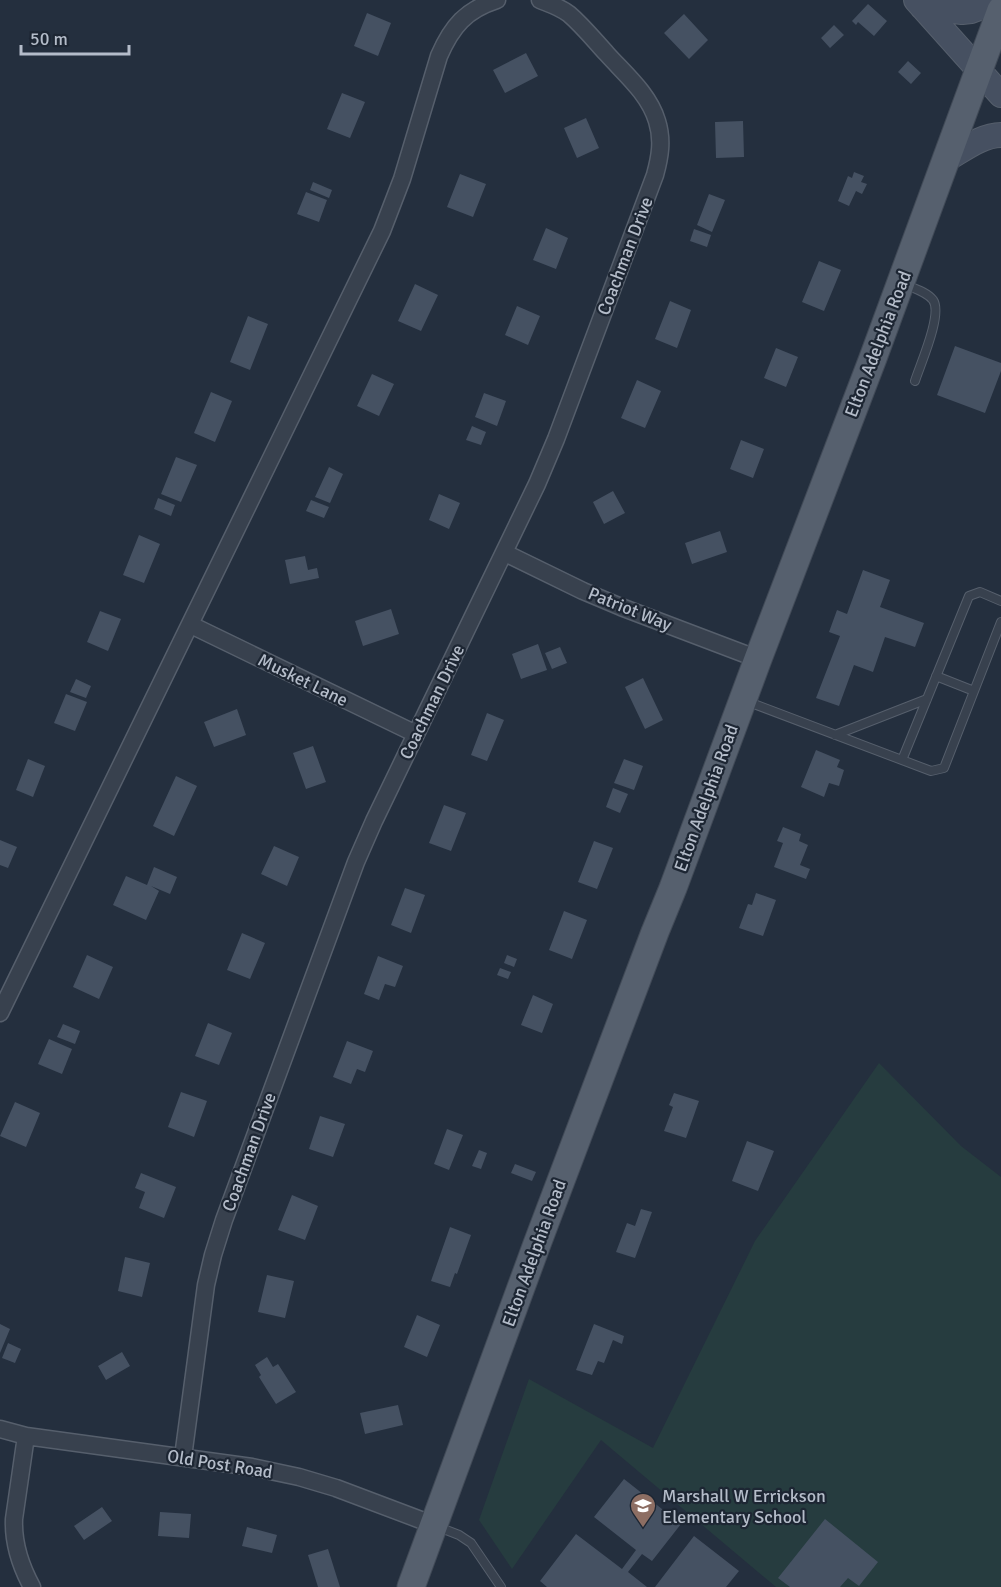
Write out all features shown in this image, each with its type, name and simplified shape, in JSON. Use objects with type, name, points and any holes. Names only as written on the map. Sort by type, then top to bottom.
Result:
[{"type":"main road","points":[[919,4],[962,12],[1000,0]]},
{"type":"main road","points":[[919,4],[1001,95]]},
{"type":"main road","name":"Elton Adelphia Road","points":[[411,1587],[537,1244],[901,283],[1001,10]]},
{"type":"main road","points":[[947,159],[981,140],[1001,135]]},
{"type":"street","points":[[0,1013],[382,231],[402,178],[446,40],[467,15],[497,0]]},
{"type":"street","name":"Coachman Drive","points":[[183,1457],[206,1285],[222,1229],[356,862],[537,484],[655,175],[660,155],[661,140],[658,122],[648,101],[580,24],[555,5],[540,0]]},
{"type":"street","name":"Patriot Way","points":[[505,553],[621,607],[758,659]]},
{"type":"street","name":"Musket Lane","points":[[190,625],[416,734]]},
{"type":"street","name":"Old Post Road","points":[[0,1429],[26,1436],[252,1467],[299,1477],[336,1488],[434,1525]]},
{"type":"street","points":[[26,1436],[13,1529],[17,1554],[32,1587]]},
{"type":"lane","points":[[901,283],[927,295],[934,301],[935,306],[934,325],[915,381]]},
{"type":"lane","points":[[902,760],[969,596],[980,592],[1001,601]]},
{"type":"lane","points":[[743,700],[931,771],[944,768],[1001,622]]},
{"type":"lane","points":[[936,676],[974,691]]},
{"type":"lane","points":[[835,735],[927,699]]},
{"type":"lane","points":[[434,1525],[459,1535],[471,1543],[501,1587]]},
{"type":"green space","points":[[879,1063],[961,1146],[1001,1177],[1001,1587],[776,1587],[601,1440],[512,1569],[479,1520],[529,1379],[653,1448],[755,1241]]},
{"type":"building","points":[[868,4],[887,21],[874,36],[858,22],[856,25],[852,21]]},
{"type":"building","points":[[367,13],[391,23],[378,56],[354,46]]},
{"type":"building","points":[[684,14],[708,40],[689,59],[664,33]]},
{"type":"building","points":[[834,25],[844,35],[830,48],[821,38]]},
{"type":"building","points":[[526,53],[538,76],[505,93],[493,70]]},
{"type":"building","points":[[908,61],[921,73],[911,84],[898,72]]},
{"type":"building","points":[[342,93],[365,102],[350,138],[327,129]]},
{"type":"building","points":[[586,118],[599,148],[577,158],[564,128]]},
{"type":"building","points":[[743,121],[744,157],[716,158],[715,122]]},
{"type":"building","points":[[854,172],[864,176],[861,182],[867,184],[862,194],[856,191],[849,206],[838,201],[848,176],[852,178]]},
{"type":"building","points":[[460,174],[486,184],[473,217],[447,207]]},
{"type":"building","points":[[313,182],[332,190],[329,198],[310,190]]},
{"type":"building","points":[[306,192],[327,200],[319,222],[297,214]]},
{"type":"building","points":[[709,194],[725,200],[712,232],[697,225]]},
{"type":"building","points":[[546,228],[568,238],[556,269],[533,260]]},
{"type":"building","points":[[694,229],[711,235],[707,247],[690,241]]},
{"type":"building","points":[[819,261],[841,270],[824,311],[802,302]]},
{"type":"building","points":[[415,284],[438,295],[421,331],[398,321]]},
{"type":"building","points":[[670,301],[691,310],[677,348],[655,339]]},
{"type":"building","points":[[517,306],[540,316],[528,345],[505,335]]},
{"type":"building","points":[[248,316],[268,324],[250,370],[230,362]]},
{"type":"building","points":[[955,346],[1001,363],[1001,371],[985,413],[937,395]]},
{"type":"building","points":[[776,348],[798,357],[786,387],[764,378]]},
{"type":"building","points":[[372,374],[394,384],[379,416],[357,406]]},
{"type":"building","points":[[637,380],[661,391],[645,428],[621,418]]},
{"type":"building","points":[[211,392],[232,401],[215,442],[194,433]]},
{"type":"building","points":[[484,393],[506,401],[497,426],[475,417]]},
{"type":"building","points":[[472,426],[486,432],[481,445],[466,440]]},
{"type":"building","points":[[741,440],[764,449],[753,478],[730,469]]},
{"type":"building","points":[[176,457],[197,465],[181,502],[161,494]]},
{"type":"building","points":[[329,467],[343,474],[330,503],[315,497]]},
{"type":"building","points":[[613,491],[625,513],[604,524],[593,502]]},
{"type":"building","points":[[439,494],[460,503],[449,529],[429,520]]},
{"type":"building","points":[[158,498],[175,505],[171,516],[154,509]]},
{"type":"building","points":[[311,500],[329,507],[324,518],[306,511]]},
{"type":"building","points":[[720,531],[727,552],[692,564],[685,543]]},
{"type":"building","points":[[139,535],[160,544],[144,583],[123,575]]},
{"type":"building","points":[[305,556],[308,570],[317,568],[319,578],[290,584],[285,560]]},
{"type":"building","points":[[863,570],[890,580],[880,607],[924,623],[915,647],[885,637],[873,672],[854,665],[839,706],[816,698],[840,636],[829,632],[837,610],[847,614]]},
{"type":"building","points":[[391,609],[399,634],[363,646],[355,621]]},
{"type":"building","points":[[100,611],[121,619],[108,651],[87,642]]},
{"type":"building","points":[[538,644],[547,670],[521,679],[512,654]]},
{"type":"building","points":[[560,647],[567,663],[552,669],[545,653]]},
{"type":"building","points":[[643,678],[663,720],[645,729],[625,687]]},
{"type":"building","points":[[76,679],[91,686],[86,698],[70,692]]},
{"type":"building","points":[[66,694],[87,702],[75,731],[54,723]]},
{"type":"building","points":[[237,709],[246,735],[214,747],[204,722]]},
{"type":"building","points":[[487,713],[504,720],[487,761],[471,755]]},
{"type":"building","points":[[313,746],[326,782],[306,789],[293,753]]},
{"type":"building","points":[[816,750],[840,760],[837,767],[844,770],[839,786],[829,783],[824,797],[801,787]]},
{"type":"building","points":[[28,759],[45,766],[33,797],[16,790]]},
{"type":"building","points":[[624,759],[643,766],[634,790],[614,783]]},
{"type":"building","points":[[176,776],[197,786],[174,836],[153,826]]},
{"type":"building","points":[[613,788],[628,794],[620,813],[606,807]]},
{"type":"building","points":[[444,805],[466,813],[451,851],[429,843]]},
{"type":"building","points":[[783,827],[801,834],[799,841],[808,845],[800,865],[810,869],[806,879],[774,867],[783,843],[777,841]]},
{"type":"building","points":[[0,840],[17,847],[8,868],[0,865]]},
{"type":"building","points":[[594,841],[613,848],[597,889],[578,882]]},
{"type":"building","points":[[274,846],[299,857],[287,886],[261,874]]},
{"type":"building","points":[[154,867],[177,877],[170,894],[151,886],[159,891],[146,920],[113,905],[126,876],[147,885]]},
{"type":"building","points":[[405,888],[425,895],[411,933],[391,925]]},
{"type":"building","points":[[756,893],[776,900],[763,936],[739,928],[748,904],[752,905]]},
{"type":"building","points":[[564,911],[587,920],[572,959],[549,950]]},
{"type":"building","points":[[242,933],[265,943],[250,979],[227,970]]},
{"type":"building","points":[[87,955],[113,967],[99,999],[73,987]]},
{"type":"building","points":[[507,955],[517,959],[514,967],[504,963]]},
{"type":"building","points":[[378,956],[403,966],[395,987],[385,984],[379,1000],[364,994]]},
{"type":"building","points":[[500,968],[511,972],[508,979],[497,975]]},
{"type":"building","points":[[533,995],[553,1004],[542,1033],[521,1025]]},
{"type":"building","points":[[208,1023],[232,1033],[219,1065],[195,1056]]},
{"type":"building","points":[[63,1024],[80,1031],[75,1044],[57,1037]]},
{"type":"building","points":[[49,1039],[72,1049],[62,1074],[38,1064]]},
{"type":"building","points":[[347,1041],[373,1051],[365,1072],[357,1069],[351,1084],[333,1077]]},
{"type":"building","points":[[181,1092],[207,1101],[194,1137],[168,1127]]},
{"type":"building","points":[[674,1093],[699,1101],[686,1138],[664,1131],[673,1107],[669,1105]]},
{"type":"building","points":[[15,1102],[40,1113],[26,1147],[0,1136]]},
{"type":"building","points":[[320,1116],[345,1124],[333,1157],[309,1149]]},
{"type":"building","points":[[447,1129],[463,1135],[449,1170],[434,1164]]},
{"type":"building","points":[[747,1141],[774,1151],[758,1191],[732,1181]]},
{"type":"building","points":[[479,1150],[487,1153],[481,1169],[472,1166]]},
{"type":"building","points":[[515,1164],[536,1172],[532,1181],[511,1173]]},
{"type":"building","points":[[141,1173],[176,1187],[164,1218],[139,1208],[145,1192],[135,1188]]},
{"type":"building","points":[[292,1195],[318,1206],[305,1240],[278,1230]]},
{"type":"building","points":[[641,1209],[652,1212],[635,1258],[616,1252],[627,1223],[635,1226]]},
{"type":"building","points":[[450,1227],[471,1235],[450,1287],[431,1281]]},
{"type":"building","points":[[125,1257],[150,1263],[142,1297],[118,1291]]},
{"type":"building","points":[[267,1275],[294,1281],[285,1318],[258,1312]]},
{"type":"building","points":[[417,1315],[440,1325],[427,1357],[404,1347]]},
{"type":"building","points":[[0,1324],[10,1329],[0,1353]]},
{"type":"building","points":[[594,1324],[624,1336],[622,1344],[613,1340],[604,1363],[598,1361],[592,1375],[576,1370]]},
{"type":"building","points":[[8,1343],[21,1349],[15,1363],[2,1358]]},
{"type":"building","points":[[122,1352],[130,1366],[106,1380],[98,1366]]},
{"type":"building","points":[[267,1357],[273,1367],[278,1364],[296,1392],[276,1404],[259,1377],[261,1375],[255,1365]]},
{"type":"building","points":[[398,1405],[403,1425],[365,1434],[360,1413]]},
{"type":"building","name":"Marshall W Errickson Elementary School","points":[[624,1479],[681,1524],[652,1561],[642,1554],[628,1572],[647,1587],[547,1587],[540,1581],[576,1534],[622,1569],[636,1550],[594,1517]]},
{"type":"building","points":[[102,1507],[112,1521],[84,1540],[74,1526]]},
{"type":"building","points":[[160,1512],[191,1514],[189,1538],[158,1536]]},
{"type":"building","points":[[825,1519],[878,1562],[859,1586],[848,1578],[840,1587],[790,1587],[778,1578]]},
{"type":"building","points":[[247,1527],[277,1535],[272,1553],[242,1546]]},
{"type":"building","name":"Marshall W Errickson Elementary School","points":[[694,1536],[739,1571],[726,1587],[655,1587]]},
{"type":"building","points":[[328,1549],[340,1587],[318,1587],[308,1555]]},
{"type":"place","name":"Marshall W Errickson Elementary School","points":[[643,1529]]}]
